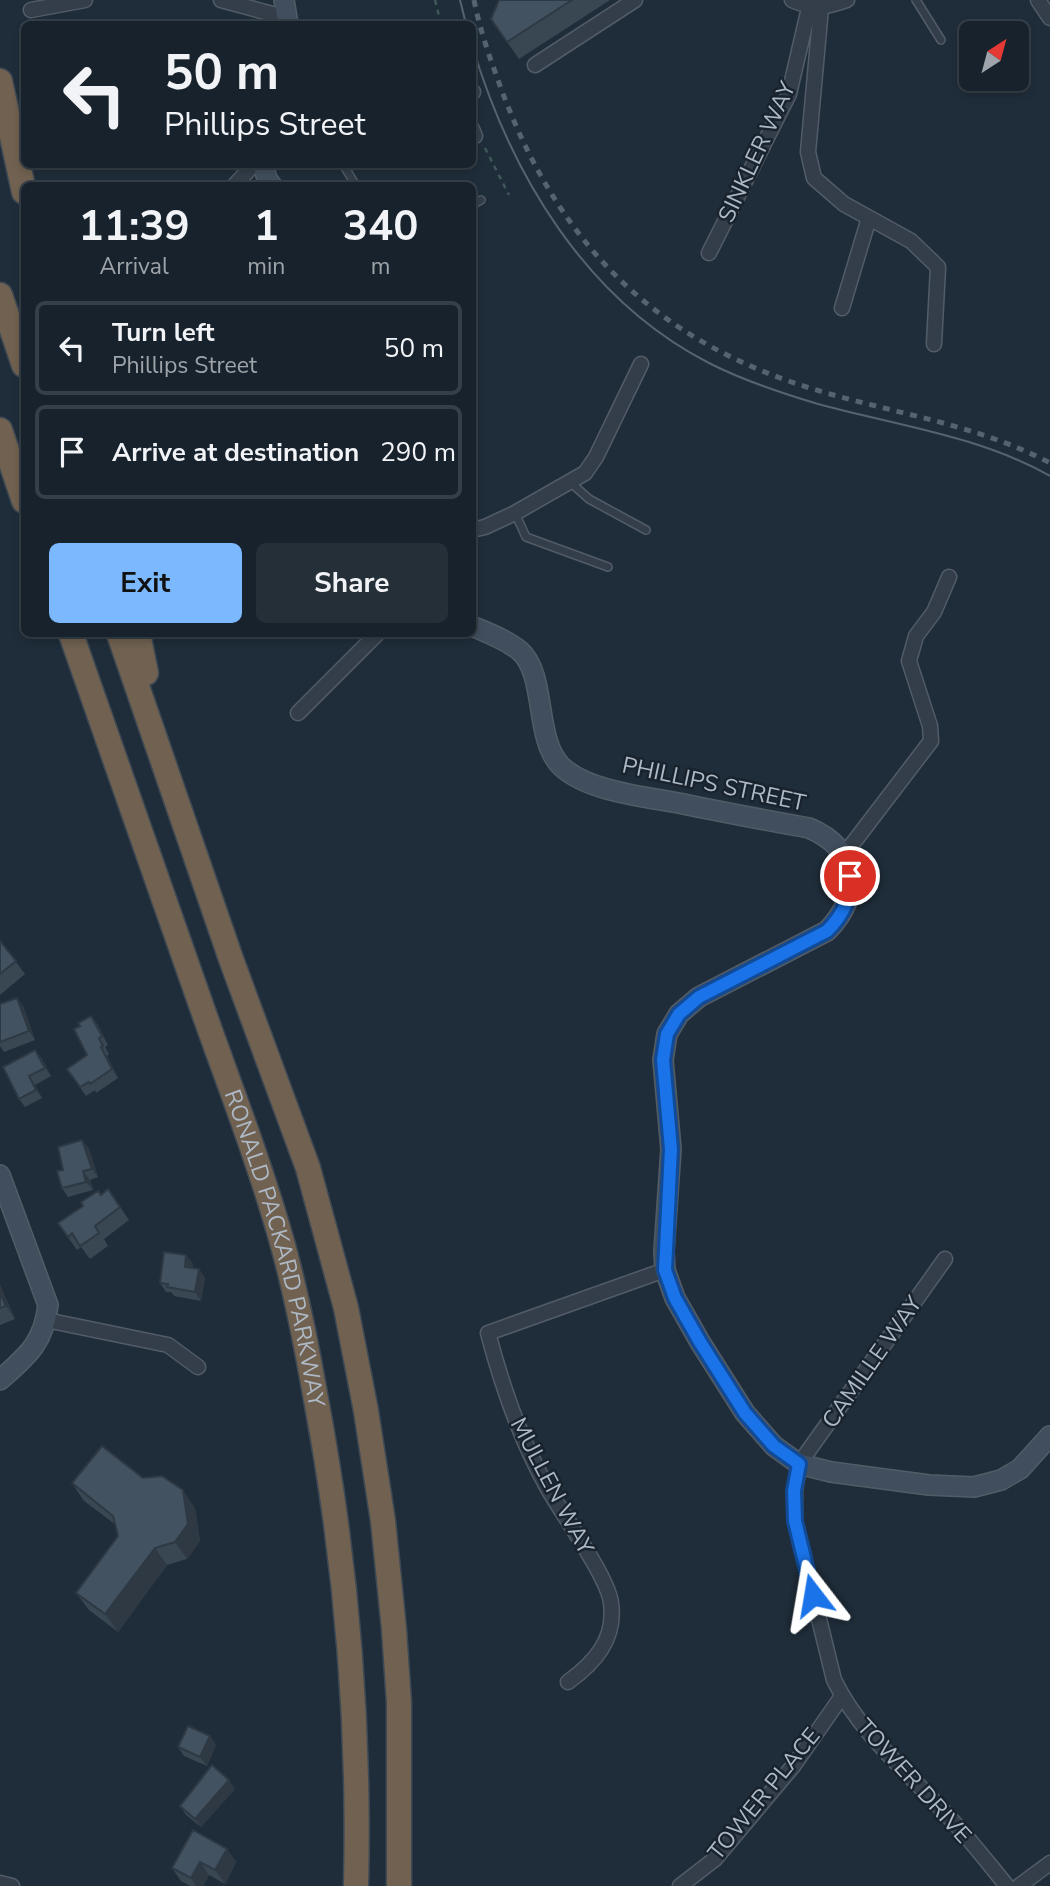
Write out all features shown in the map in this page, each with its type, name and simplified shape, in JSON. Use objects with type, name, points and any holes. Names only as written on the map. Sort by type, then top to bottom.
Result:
[{"type":"highway","points":[[0,81],[22,182]]},
{"type":"highway","points":[[0,295],[21,356]]},
{"type":"highway","points":[[0,430],[21,492]]},
{"type":"highway","points":[[0,451],[21,500]]},
{"type":"highway","name":"RONALD PACKARD PARKWAY","points":[[72,637],[254,1150],[282,1244],[302,1325],[332,1491],[343,1575],[357,1781],[356,1886]]},
{"type":"highway","name":"RONALD PACKARD PARKWAY","points":[[120,637],[231,958],[308,1168],[346,1307],[383,1521],[394,1629],[399,1703],[399,1886]]},
{"type":"highway","points":[[139,637],[164,763]]},
{"type":"street","points":[[31,10],[85,0]]},
{"type":"street","points":[[221,0],[287,14]]},
{"type":"street","points":[[535,65],[635,0]]},
{"type":"street","points":[[792,0],[815,8],[847,0]]},
{"type":"street","points":[[1038,0],[1050,18]]},
{"type":"street","points":[[815,8],[808,152],[814,178],[844,204],[911,241],[938,267],[934,344]]},
{"type":"street","name":"SINKLER WAY","points":[[709,253],[789,93],[815,8]]},
{"type":"street","points":[[238,182],[250,168]]},
{"type":"street","points":[[842,308],[869,218]]},
{"type":"street","points":[[479,528],[515,513],[585,473],[596,457],[641,364]]},
{"type":"street","points":[[949,578],[934,612],[916,636],[909,661],[930,726],[931,741],[844,855],[851,893],[842,914],[827,931],[699,997],[679,1014],[667,1034],[663,1060],[671,1149],[665,1270],[675,1298],[745,1413],[774,1446],[799,1464],[831,1472],[929,1485],[974,1487],[1001,1480],[1020,1469],[1050,1436]]},
{"type":"street","name":"PHILLIPS STREET","points":[[476,628],[521,652],[532,668],[551,748],[559,764],[572,774],[623,792],[809,828],[828,838],[844,855]]},
{"type":"street","points":[[298,713],[374,637]]},
{"type":"street","points":[[0,1175],[48,1305],[46,1320],[32,1352],[0,1380]]},
{"type":"street","name":"CAMILLE WAY","points":[[799,1464],[945,1259]]},
{"type":"street","name":"MULLEN WAY","points":[[568,1682],[590,1666],[609,1637],[611,1603],[603,1581],[546,1486],[521,1436],[488,1333],[665,1270]]},
{"type":"street","points":[[46,1320],[168,1345],[198,1367]]},
{"type":"street","name":"TOWER DRIVE","points":[[799,1464],[794,1491],[795,1521],[834,1680],[865,1731],[949,1817],[1007,1886]]},
{"type":"street","name":"TOWER PLACE","points":[[680,1886],[715,1858],[794,1765],[842,1696]]},
{"type":"street","points":[[1019,1886],[1050,1863]]},
{"type":"street","points":[[0,1883],[12,1886]]},
{"type":"lane","points":[[916,0],[941,40]]},
{"type":"lane","points":[[476,203],[481,200]]},
{"type":"lane","points":[[570,482],[589,499],[646,530]]},
{"type":"lane","points":[[515,513],[526,537],[608,567]]},
{"type":"path","points":[[435,0],[440,21]]},
{"type":"path","points":[[476,135],[482,141],[509,195]]},
{"type":"building","points":[[499,0],[572,0],[507,42],[491,19]]},
{"type":"building","points":[[0,941],[16,961],[0,974]]},
{"type":"building","points":[[17,998],[29,1031],[0,1042],[0,1004]]},
{"type":"building","points":[[91,1016],[102,1036],[99,1038],[103,1046],[101,1047],[112,1069],[90,1084],[89,1082],[80,1087],[67,1069],[87,1055],[74,1029],[80,1026],[78,1023]]},
{"type":"building","points":[[35,1050],[45,1068],[29,1076],[36,1090],[19,1099],[3,1067]]},
{"type":"building","points":[[82,1140],[92,1169],[83,1171],[86,1182],[62,1188],[57,1171],[63,1170],[58,1147]]},
{"type":"building","points":[[108,1189],[120,1207],[95,1226],[99,1233],[80,1246],[72,1233],[68,1237],[58,1223],[83,1206],[81,1202],[98,1191],[101,1195]]},
{"type":"building","points":[[164,1252],[186,1255],[185,1267],[199,1269],[195,1292],[167,1287],[168,1284],[160,1283]]},
{"type":"building","points":[[0,1293],[6,1306],[0,1308]]},
{"type":"building","points":[[102,1446],[143,1478],[162,1476],[183,1490],[188,1524],[175,1542],[155,1548],[105,1614],[76,1593],[118,1536],[113,1516],[72,1483]]},
{"type":"building","points":[[188,1726],[210,1736],[200,1757],[178,1747]]},
{"type":"building","points":[[212,1765],[229,1780],[195,1819],[180,1806]]},
{"type":"building","points":[[193,1830],[227,1849],[215,1870],[200,1862],[191,1878],[172,1868]]},
{"type":"tram line","points":[[460,0],[465,21]]},
{"type":"tram line","points":[[476,57],[508,141],[559,229],[590,269],[626,305],[665,337],[709,363],[763,386],[818,404],[966,441],[1023,462],[1050,476]]},
{"type":"railway","points":[[474,0],[502,91],[526,147],[554,198],[587,243],[624,283],[665,318],[712,347],[765,372],[823,392],[996,439],[1050,463]]},
{"type":"route","points":[[813,1595],[795,1521],[794,1491],[799,1464],[774,1446],[745,1413],[675,1298],[665,1270],[671,1149],[663,1060],[667,1034],[679,1014],[699,997],[827,931],[840,918],[851,893],[850,876]]}]
